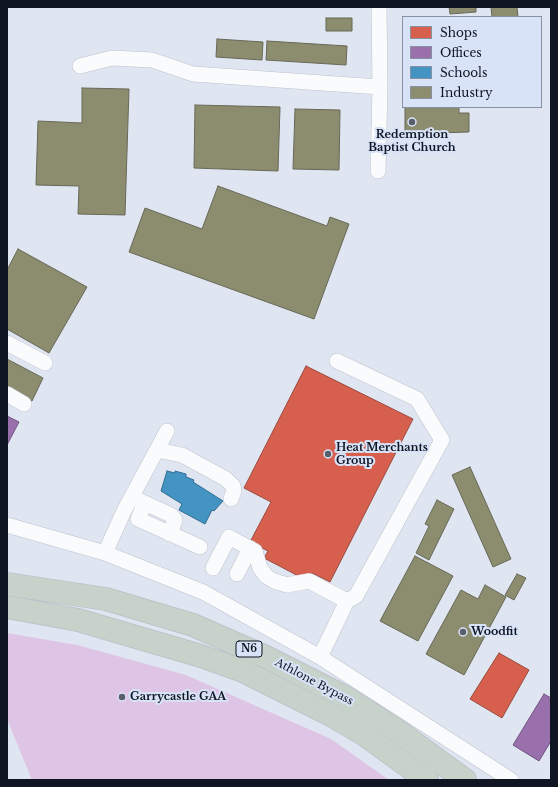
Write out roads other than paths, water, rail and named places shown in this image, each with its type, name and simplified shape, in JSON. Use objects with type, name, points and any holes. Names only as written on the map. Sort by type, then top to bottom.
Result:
[{"type":"highway","name":"N6","points":[[7,574],[54,584],[106,599]]},
{"type":"highway","name":"Athlone Bypass","points":[[7,584],[106,599],[193,624],[266,657],[343,696],[391,726],[464,780]]},
{"type":"highway","name":"Athlone Bypass","points":[[7,607],[78,620],[201,656],[243,671],[345,723],[365,735],[427,780]]},
{"type":"highway","name":"N6","points":[[7,617],[121,632]]},
{"type":"street","points":[[378,171],[380,87],[379,7]]},
{"type":"street","points":[[80,66],[112,58],[152,60],[193,74],[380,87]]},
{"type":"street","points":[[7,343],[45,363]]},
{"type":"street","points":[[320,657],[347,601],[356,596],[442,440],[418,399],[338,361]]},
{"type":"street","points":[[7,394],[24,404]]},
{"type":"street","points":[[105,552],[132,496],[167,431]]},
{"type":"street","points":[[157,450],[182,456],[226,479],[234,486],[231,499]]},
{"type":"street","points":[[132,496],[170,515],[175,520],[170,534],[200,547]]},
{"type":"street","points":[[7,525],[105,552],[203,592],[320,657],[511,780]]},
{"type":"street","points":[[213,568],[229,537],[255,551],[260,568],[266,576],[274,581],[287,585],[309,581],[347,601]]},
{"type":"street","points":[[237,574],[250,548]]},
{"type":"place","name":"Redemption Baptist Church","points":[[412,122]]},
{"type":"place","name":"Heat Merchants Group","points":[[328,454]]},
{"type":"place","name":"Woodfit","points":[[463,632]]},
{"type":"place","name":"Garrycastle GAA","points":[[122,697]]}]
